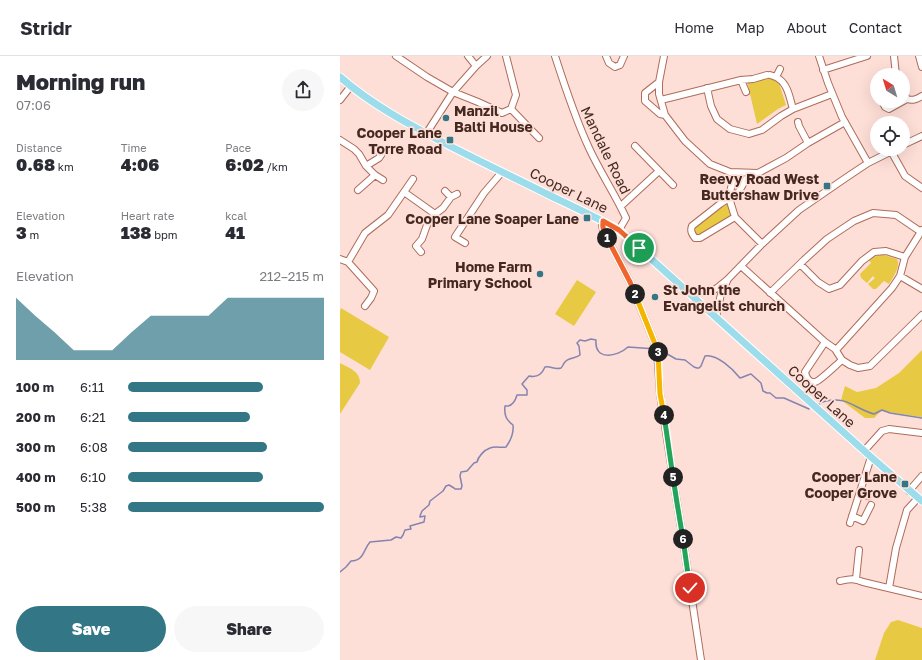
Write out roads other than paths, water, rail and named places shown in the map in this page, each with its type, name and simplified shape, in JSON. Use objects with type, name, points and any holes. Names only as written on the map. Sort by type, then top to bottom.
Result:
[{"type":"main road","name":"Cooper Lane","points":[[340,77],[371,101],[426,134],[619,230],[920,500]]},
{"type":"street","points":[[396,56],[452,92],[502,113],[511,109],[516,95],[506,56]]},
{"type":"street","points":[[468,56],[476,66]]},
{"type":"street","points":[[426,134],[452,92],[487,56]]},
{"type":"street","name":"Mandale Road","points":[[555,56],[571,107],[589,149],[626,218],[619,230]]},
{"type":"street","points":[[606,56],[609,62],[615,67],[620,65],[624,56]]},
{"type":"street","points":[[664,56],[659,82],[659,94],[665,115],[685,141],[710,164],[730,172],[758,173],[786,158],[808,143],[845,122]]},
{"type":"street","points":[[819,56],[832,94],[845,122],[868,163]]},
{"type":"street","points":[[823,70],[858,57],[867,56]]},
{"type":"street","points":[[894,56],[895,68]]},
{"type":"street","points":[[919,56],[922,67]]},
{"type":"street","points":[[771,76],[780,69]]},
{"type":"street","points":[[661,100],[742,80],[771,76],[780,79],[787,90],[793,109]]},
{"type":"street","points":[[742,80],[746,92]]},
{"type":"street","points":[[659,82],[645,93],[645,100],[660,114],[665,115]]},
{"type":"street","points":[[340,100],[351,86]]},
{"type":"street","points":[[707,88],[711,106],[717,119],[730,129],[749,134],[762,130],[793,109],[832,94]]},
{"type":"street","points":[[910,100],[917,99],[922,96]]},
{"type":"street","points":[[511,109],[539,138]]},
{"type":"street","points":[[798,122],[808,143]]},
{"type":"street","points":[[910,142],[922,136]]},
{"type":"street","points":[[340,140],[354,149],[359,154],[366,166],[375,175],[383,180]]},
{"type":"street","points":[[635,146],[673,185]]},
{"type":"street","points":[[366,166],[379,158],[383,152]]},
{"type":"street","points":[[688,292],[712,291],[728,279],[762,244],[799,210],[868,163],[881,156]]},
{"type":"street","points":[[896,156],[905,176],[922,188]]},
{"type":"street","points":[[620,206],[659,171]]},
{"type":"street","points":[[465,243],[454,239],[484,193],[502,172]]},
{"type":"street","points":[[358,190],[375,175]]},
{"type":"street","points":[[348,262],[365,233],[388,215],[413,177]]},
{"type":"street","points":[[738,193],[746,179]]},
{"type":"street","points":[[742,186],[732,180],[729,198],[735,217],[762,244]]},
{"type":"street","points":[[421,252],[416,246],[422,239],[427,225],[435,214],[443,208],[454,195],[446,191]]},
{"type":"street","points":[[404,192],[435,214]]},
{"type":"street","points":[[729,198],[692,226],[691,231],[695,238],[700,238],[735,217]]},
{"type":"street","points":[[770,293],[828,239],[854,221],[873,214],[896,215],[921,231],[905,257],[900,276],[892,288],[836,350]]},
{"type":"street","points":[[603,221],[603,230],[630,282],[657,349],[660,394],[701,660]]},
{"type":"street","points":[[800,264],[818,282],[829,289],[840,285],[862,261],[874,252],[886,251],[905,257]]},
{"type":"street","points":[[340,259],[348,262],[376,290],[365,306]]},
{"type":"street","points":[[741,266],[825,342],[836,350],[842,360],[858,368],[870,366],[922,315]]},
{"type":"street","points":[[900,276],[922,289]]},
{"type":"street","points":[[716,317],[720,294],[728,279]]},
{"type":"street","points":[[702,292],[715,297],[718,303]]},
{"type":"street","points":[[825,342],[805,372],[807,378],[811,382],[817,382],[842,360]]},
{"type":"street","points":[[864,451],[882,432],[889,429],[922,433]]},
{"type":"street","points":[[871,457],[851,519],[863,521],[871,505]]},
{"type":"street","points":[[909,491],[922,476]]},
{"type":"street","points":[[860,493],[868,496]]},
{"type":"street","points":[[889,588],[896,548],[907,510],[920,500]]},
{"type":"street","points":[[856,579],[859,550]]},
{"type":"street","points":[[840,581],[856,579],[922,596]]},
{"type":"waterway","points":[[340,572],[351,561],[355,561],[361,557],[370,542],[391,540],[396,537],[401,538],[405,530],[411,529],[410,526],[424,522],[425,516],[420,517],[422,511],[429,505],[430,501],[443,491],[446,486],[449,485],[455,489],[461,489],[461,472],[467,471],[474,463],[477,462],[486,450],[494,447],[506,447],[512,437],[513,425],[506,417],[505,406],[510,406],[513,404],[517,395],[527,395],[527,390],[522,384],[529,376],[539,375],[545,367],[557,369],[561,368],[567,360],[580,355],[579,346],[577,343],[580,340],[596,340],[596,347],[602,354],[607,355],[613,355],[628,347],[656,349]]},
{"type":"waterway","points":[[662,351],[676,359],[685,360],[697,368],[701,366],[705,356],[715,357],[733,370],[740,378],[751,374],[761,383],[763,391],[770,393],[776,398],[784,398],[809,409]]},
{"type":"waterway","points":[[818,405],[826,401],[840,400],[874,414],[882,410],[890,413],[922,418]]},
{"type":"place","name":"Manzil Balti House","points":[[446,118]]},
{"type":"place","name":"Cooper Lane Torre Road","points":[[450,140]]},
{"type":"place","name":"Reevy Road West Buttershaw Drive","points":[[827,186]]},
{"type":"place","name":"Cooper Lane Soaper Lane","points":[[587,218]]},
{"type":"place","name":"Home Farm Primary School","points":[[540,274]]},
{"type":"place","name":"St John the Evangelist church","points":[[655,297]]},
{"type":"place","name":"Cooper Lane Cooper Grove","points":[[905,484]]}]
